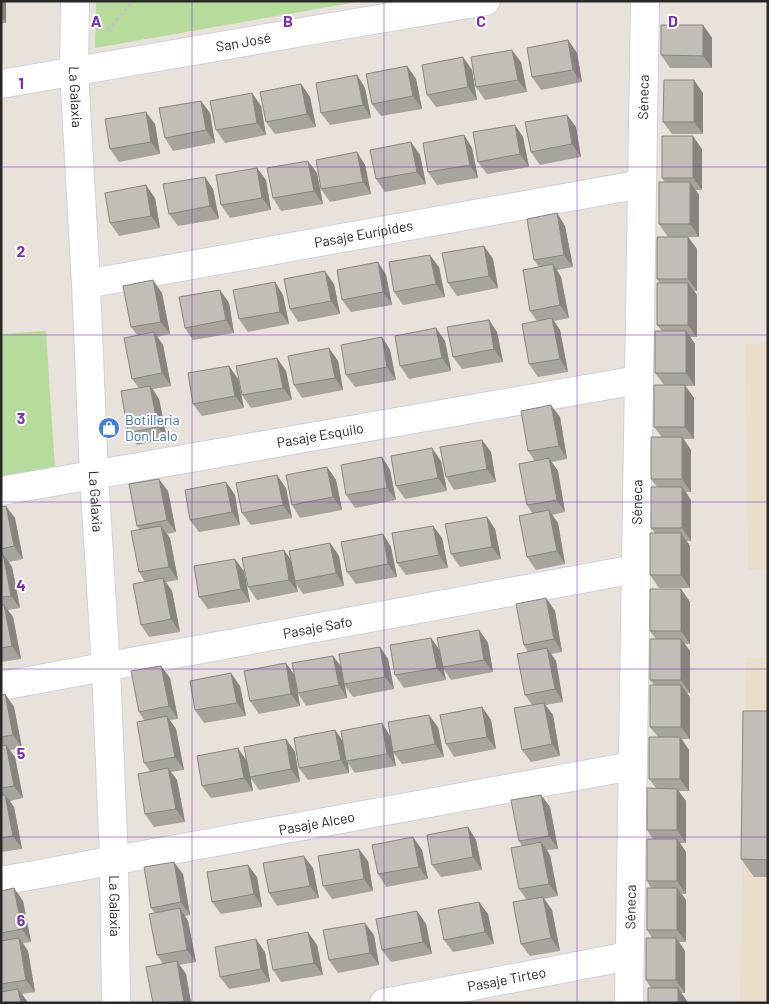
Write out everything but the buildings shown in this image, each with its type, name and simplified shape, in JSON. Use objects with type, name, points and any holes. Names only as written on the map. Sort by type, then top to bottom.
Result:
[{"type":"street","name":"La Galaxia","points":[[75,1],[74,71],[94,474],[106,668],[114,860],[116,1003]]},
{"type":"street","name":"San José","points":[[1,84],[388,9],[486,1]]},
{"type":"street","name":"Séneca","points":[[629,1003],[645,1]]},
{"type":"street","name":"Pasaje Eurípides","points":[[86,284],[642,184]]},
{"type":"street","name":"Pasaje Esquilo","points":[[1,491],[638,380]]},
{"type":"street","name":"Pasaje Safo","points":[[1,686],[635,569]]},
{"type":"street","name":"Pasaje Alceo","points":[[1,881],[632,766]]},
{"type":"street","name":"Pasaje Tirteo","points":[[384,1003],[629,956]]},
{"type":"shaded area","points":[[768,343],[768,569],[748,570],[745,344]]},
{"type":"shaded area","points":[[768,657],[768,1003],[740,1003],[746,658]]},
{"type":"green space","points":[[96,1],[363,1],[95,48]]},
{"type":"green space","points":[[46,331],[55,470],[1,479],[1,334]]},
{"type":"place","name":"Botilleria Don Lalo","points":[[109,428]]}]
